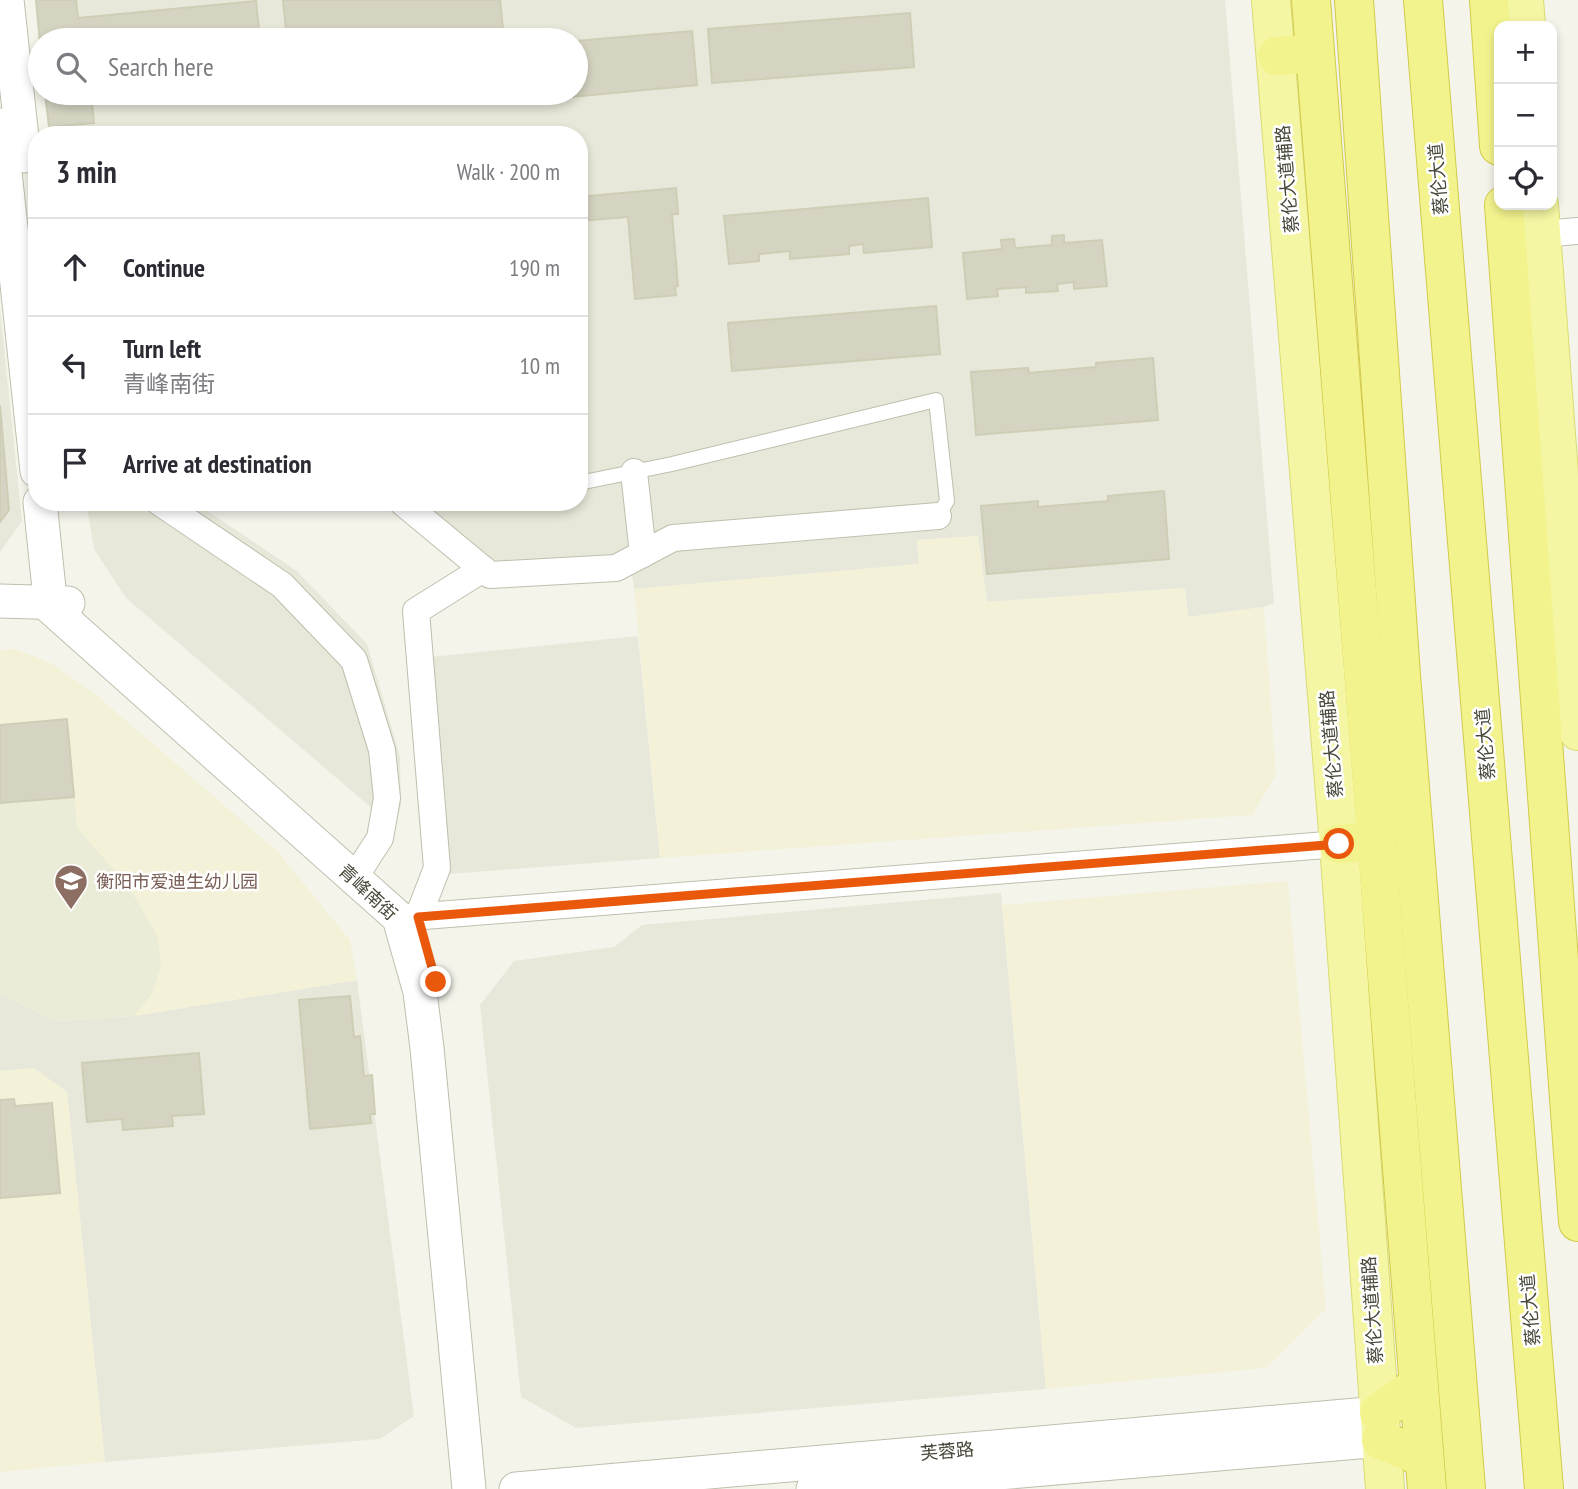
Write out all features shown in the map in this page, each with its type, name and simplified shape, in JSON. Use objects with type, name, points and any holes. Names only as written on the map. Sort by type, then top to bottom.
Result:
[{"type":"highway","points":[[1354,0],[1401,675],[1466,1489]]},
{"type":"highway","name":"蔡伦大道","points":[[1423,0],[1544,1489]]},
{"type":"highway","points":[[1489,0],[1495,84]]},
{"type":"highway","points":[[1311,6],[1357,842],[1426,1474]]},
{"type":"highway","points":[[1277,56],[1315,53]]},
{"type":"highway","points":[[1503,210],[1555,924],[1571,1023],[1578,1222]]},
{"type":"highway","points":[[1418,1385],[1380,1427],[1426,1474]]},
{"type":"main road","name":"蔡伦大道辅路","points":[[1271,0],[1357,842],[1380,1427],[1385,1489]]},
{"type":"main road","points":[[1524,0],[1526,21]]},
{"type":"main road","points":[[1553,223],[1578,731]]},
{"type":"street","points":[[7,0],[28,198]]},
{"type":"street","points":[[0,125],[28,387]]},
{"type":"street","points":[[634,472],[643,554]]},
{"type":"street","points":[[42,511],[60,603]]},
{"type":"street","points":[[58,511],[60,603]]},
{"type":"street","points":[[172,511],[282,585],[354,660],[382,750],[387,798],[380,838],[362,866]]},
{"type":"street","points":[[413,511],[490,575],[616,568],[674,538],[938,516]]},
{"type":"street","points":[[409,918],[437,868],[416,611],[483,569]]},
{"type":"street","points":[[0,601],[60,603]]},
{"type":"street","name":"青峰南街","points":[[469,1489],[427,1048],[409,918],[51,608],[60,603],[362,866],[409,918],[436,982],[445,1043],[488,1489]]},
{"type":"street","points":[[409,918],[1357,842]]},
{"type":"street","name":"芙蓉路","points":[[516,1489],[1380,1427]]},
{"type":"street","name":"芙蓉路","points":[[813,1489],[1380,1427]]},
{"type":"lane","points":[[588,481],[936,400],[947,501],[938,516]]},
{"type":"shaded area","points":[[41,0],[1225,0],[1274,603],[1264,607],[1188,617],[1185,588],[987,602],[978,536],[917,540],[920,564],[634,589],[630,559],[500,566],[434,511],[588,511],[588,126],[53,126],[51,105],[588,105],[588,28],[44,28]]},
{"type":"shaded area","points":[[0,308],[22,521],[0,552]]},
{"type":"shaded area","points":[[88,511],[207,511],[297,571],[367,644],[400,756],[401,805],[395,828],[126,598],[94,549]]},
{"type":"shaded area","points":[[978,536],[987,602],[1185,588],[1188,617],[1264,607],[1276,775],[1252,815],[660,858],[634,589],[919,564],[917,540]]},
{"type":"shaded area","points":[[638,636],[660,858],[449,874],[430,657]]},
{"type":"shaded area","points":[[15,649],[51,663],[95,694],[276,850],[350,940],[357,980],[134,1016],[58,1021],[0,994],[0,650]]},
{"type":"shaded area","name":"衡阳市爱迪生幼儿园","points":[[74,791],[77,828],[128,886],[157,935],[161,965],[153,992],[134,1016],[58,1021],[0,994],[0,796]]},
{"type":"shaded area","points":[[1288,881],[1326,1309],[1265,1368],[1046,1389],[1002,905]]},
{"type":"shaded area","points":[[1001,893],[1046,1389],[576,1428],[521,1397],[480,1005],[514,961],[614,947],[642,925]]},
{"type":"shaded area","points":[[357,980],[414,1416],[380,1439],[105,1462],[67,1092],[34,1069],[0,1071],[0,994],[58,1021],[134,1016]]},
{"type":"shaded area","points":[[34,1068],[67,1092],[105,1462],[0,1472],[0,1071]]},
{"type":"building","points":[[36,0],[76,0],[78,18],[256,1],[259,28],[39,28]]},
{"type":"building","points":[[283,0],[500,0],[503,28],[286,28]]},
{"type":"building","points":[[910,13],[914,67],[712,83],[708,29]]},
{"type":"building","points":[[692,31],[697,85],[588,95],[588,40]]},
{"type":"building","points":[[46,105],[92,105],[94,123],[49,126]]},
{"type":"building","points":[[676,188],[678,214],[672,214],[678,286],[675,287],[676,295],[635,299],[628,217],[588,220],[588,196]]},
{"type":"building","points":[[928,198],[932,247],[864,253],[863,244],[849,246],[849,254],[790,259],[790,251],[759,254],[759,261],[729,264],[724,216]]},
{"type":"building","points":[[1064,235],[1064,243],[1102,240],[1107,286],[1074,289],[1074,282],[1057,284],[1058,291],[1026,293],[1026,287],[997,289],[998,296],[967,299],[963,253],[1002,249],[1001,240],[1014,239],[1015,248],[1052,245],[1052,236]]},
{"type":"building","points":[[936,306],[940,354],[732,371],[728,323]]},
{"type":"building","points":[[1153,358],[1158,420],[976,435],[971,372],[1028,368],[1029,373]]},
{"type":"building","points":[[0,405],[9,510],[0,522]]},
{"type":"building","points":[[1164,491],[1169,559],[987,574],[981,506],[1038,501],[1038,507],[1108,501],[1108,496]]},
{"type":"building","points":[[67,719],[74,797],[0,803],[0,725]]},
{"type":"building","points":[[350,996],[354,1037],[360,1036],[364,1076],[372,1075],[375,1114],[370,1114],[371,1123],[310,1129],[299,1000]]},
{"type":"building","points":[[199,1053],[204,1114],[172,1116],[173,1126],[123,1130],[122,1119],[87,1122],[82,1063]]},
{"type":"building","points":[[14,1099],[15,1106],[52,1103],[60,1193],[0,1198],[0,1100]]},
{"type":"place","name":"衡阳市爱迪生幼儿园","points":[[71,911]]},
{"type":"route","points":[[436,982],[418,917],[1339,844]]}]
